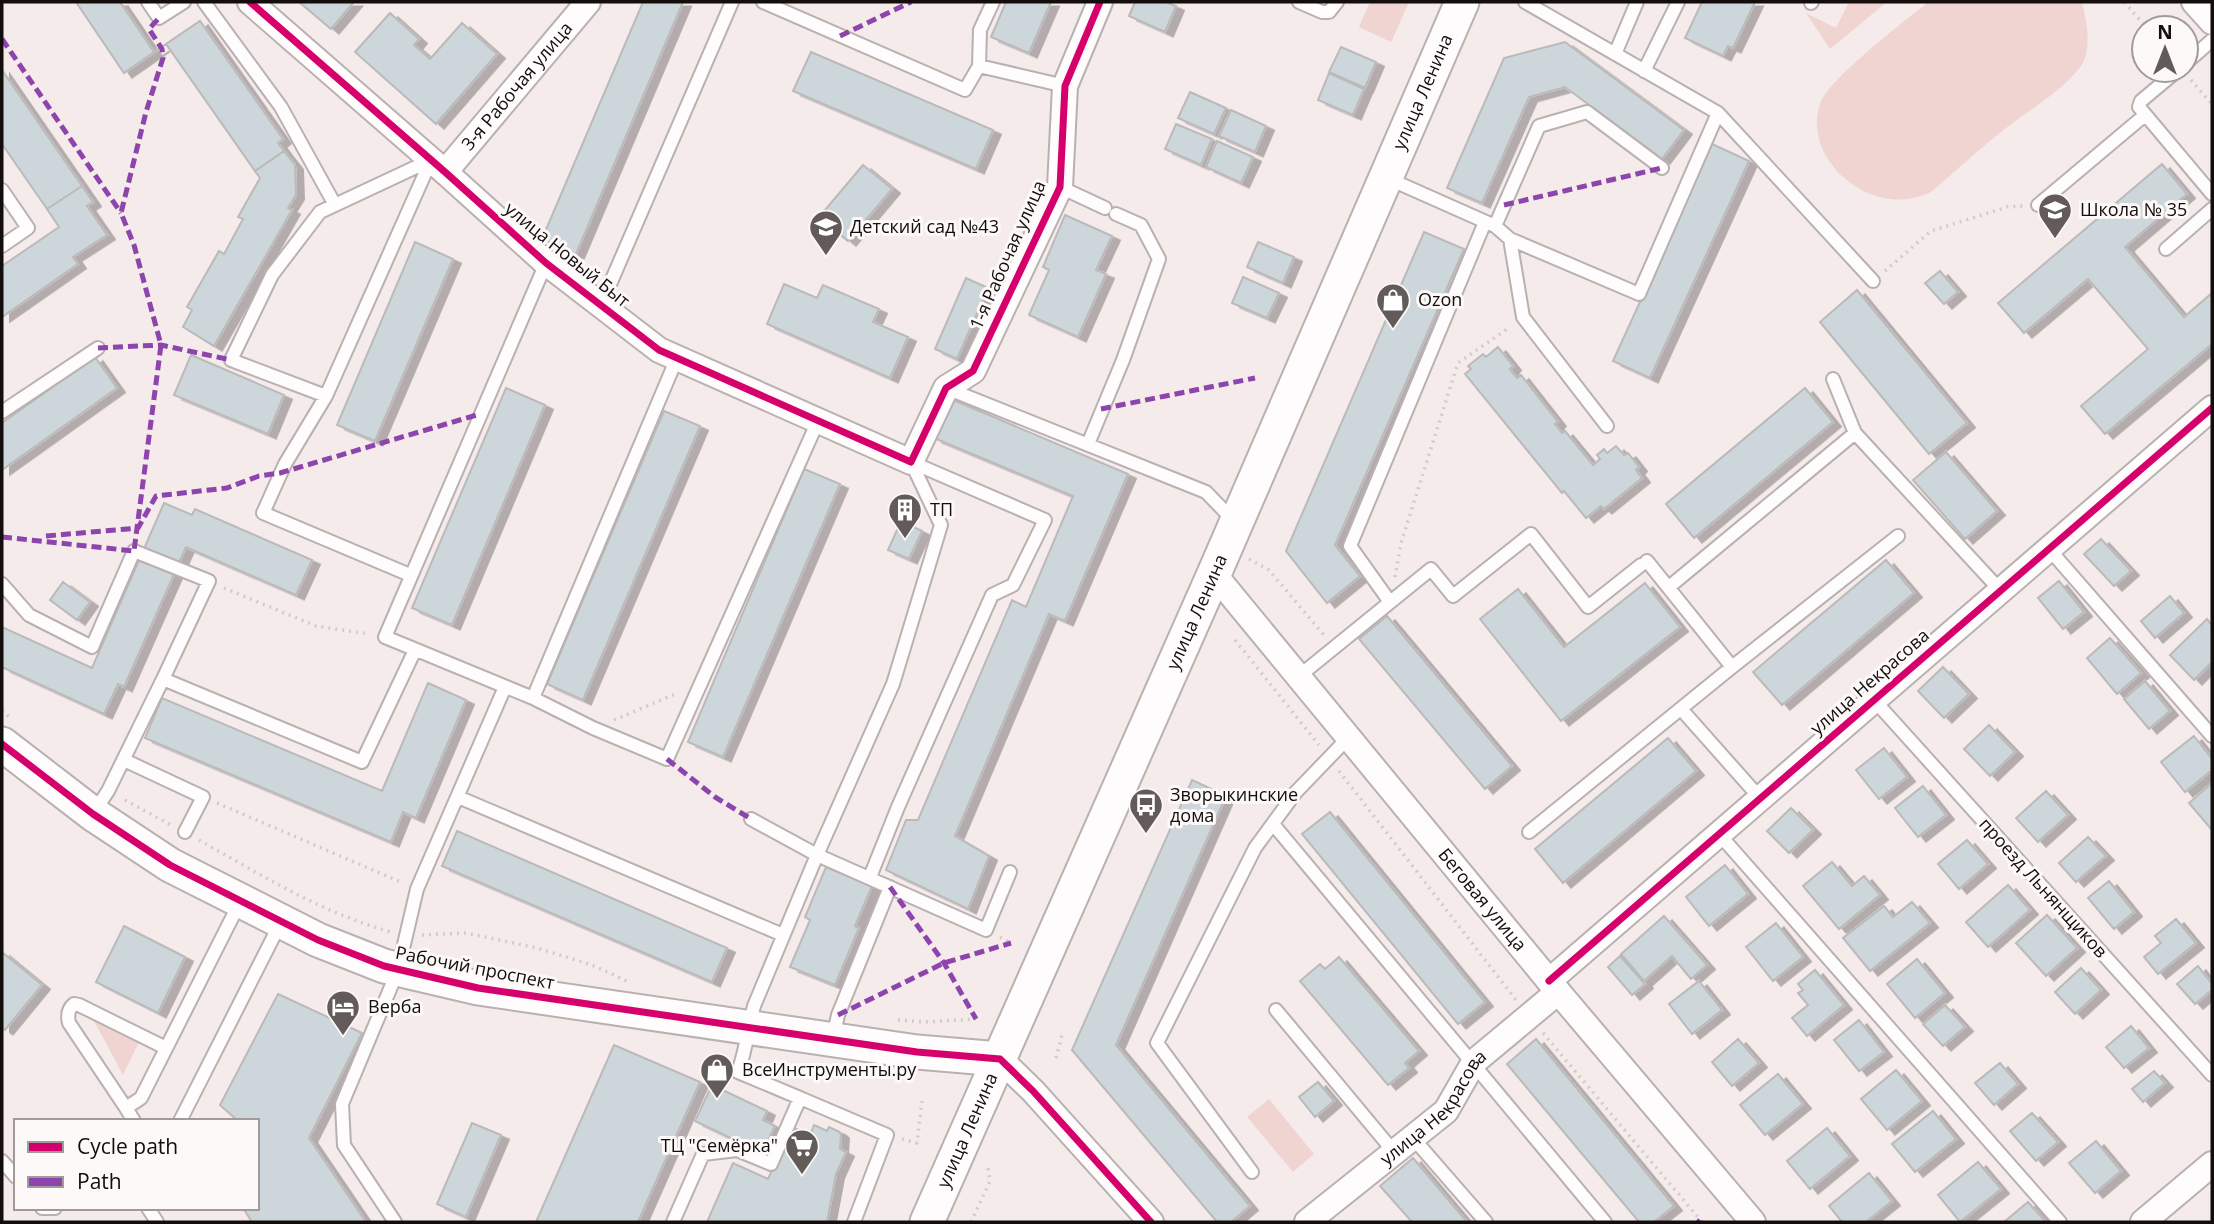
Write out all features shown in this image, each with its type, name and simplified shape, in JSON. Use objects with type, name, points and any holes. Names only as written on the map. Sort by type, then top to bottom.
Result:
[{"type":"main road","name":"улица Ленина","points":[[927,1222],[1214,574],[1239,538],[1386,178],[1462,2]]},
{"type":"main road","name":"Рабочий проспект","points":[[7,732],[100,802],[170,865],[318,940],[398,970],[478,988],[917,1052],[1000,1059]]},
{"type":"street","name":"улица Новый Быт","points":[[250,2],[546,263],[659,350],[911,461]]},
{"type":"street","name":"3-я Рабочая улица","points":[[438,166],[588,2]]},
{"type":"street","name":"1-я Рабочая улица","points":[[946,388],[974,371],[1059,187],[1065,86],[1100,2]]},
{"type":"street","points":[[2194,2],[2212,22]]},
{"type":"street","points":[[911,461],[946,388]]},
{"type":"street","name":"улица Некрасова","points":[[1307,1222],[1446,1111],[1474,1062],[1528,1016],[1554,987],[1719,834],[2212,408]]},
{"type":"street","name":"Беговая улица","points":[[1214,574],[1554,987],[1753,1222]]},
{"type":"street","points":[[1000,1059],[1151,1222]]},
{"type":"street","points":[[2143,1222],[2212,1164]]},
{"type":"lane","points":[[148,2],[159,18],[184,2]]},
{"type":"lane","points":[[204,2],[281,107],[335,205]]},
{"type":"lane","points":[[601,305],[732,2]]},
{"type":"lane","points":[[764,2],[965,90],[979,66],[980,30],[993,2]]},
{"type":"lane","points":[[1299,2],[1322,12],[1329,12],[1336,2]]},
{"type":"lane","points":[[1525,2],[1718,114],[1872,281]]},
{"type":"lane","points":[[1615,54],[1637,2]]},
{"type":"lane","points":[[1644,71],[1678,2]]},
{"type":"lane","points":[[979,66],[1065,86]]},
{"type":"lane","points":[[2161,84],[2139,103],[2139,107],[2212,194]]},
{"type":"lane","points":[[1390,602],[1350,546],[1490,224],[1539,126],[1587,112],[1662,168]]},
{"type":"lane","points":[[1386,178],[1490,224],[1510,239],[1639,294],[1718,114]]},
{"type":"lane","points":[[2038,205],[2144,115]]},
{"type":"lane","points":[[326,396],[231,360],[272,275],[320,212],[438,166]]},
{"type":"lane","points":[[410,575],[263,513],[285,464],[326,396],[438,166]]},
{"type":"lane","points":[[1059,187],[1141,225],[1159,259],[1123,360],[1088,444]]},
{"type":"lane","points":[[2,190],[28,228],[2,246]]},
{"type":"lane","points":[[2166,249],[2212,209]]},
{"type":"lane","points":[[1510,239],[1523,317],[1608,426]]},
{"type":"lane","points":[[546,263],[385,637],[533,698],[667,760],[818,421]]},
{"type":"lane","points":[[2,412],[98,348]]},
{"type":"lane","points":[[533,698],[677,358]]},
{"type":"lane","points":[[1833,379],[1855,433],[2000,590]]},
{"type":"lane","points":[[946,388],[1206,492],[1239,538]]},
{"type":"lane","points":[[1669,587],[1855,433]]},
{"type":"lane","points":[[854,1222],[887,1135],[738,1072],[747,1047],[748,1027],[754,1006],[893,684],[941,525],[911,461]]},
{"type":"lane","points":[[870,877],[992,595],[1013,585],[1045,520],[911,461]]},
{"type":"lane","points":[[1298,677],[1431,569],[1452,596],[1531,534],[1588,607],[1644,563],[1669,587],[1732,667]]},
{"type":"lane","points":[[1529,832],[1898,536]]},
{"type":"lane","points":[[2049,549],[2212,736]]},
{"type":"lane","points":[[2,584],[29,615],[92,647],[134,551],[209,581],[124,760],[100,802]]},
{"type":"lane","points":[[163,679],[362,762],[415,650]]},
{"type":"lane","points":[[395,1222],[344,1145],[342,1104],[398,970],[417,889],[505,687]]},
{"type":"lane","name":"проезд Льнянщиков","points":[[1874,700],[2212,1075]]},
{"type":"lane","points":[[1681,709],[1760,798]]},
{"type":"lane","points":[[1252,1172],[1157,1043],[1255,848],[1296,792],[1349,737]]},
{"type":"lane","points":[[124,760],[203,797],[185,832]]},
{"type":"lane","points":[[458,797],[783,935]]},
{"type":"lane","points":[[751,818],[817,855],[986,930],[1010,872]]},
{"type":"lane","points":[[1273,824],[1605,1222]]},
{"type":"lane","points":[[1719,834],[2060,1222]]},
{"type":"lane","points":[[832,1038],[838,1015],[890,887]]},
{"type":"lane","points":[[126,1108],[141,1098],[240,902]]},
{"type":"lane","points":[[181,1119],[281,922]]},
{"type":"lane","points":[[133,1119],[69,1023],[68,1013],[74,1004],[79,1005],[166,1048]]},
{"type":"lane","points":[[1276,1010],[1404,1145],[1486,1222]]},
{"type":"lane","points":[[673,1222],[703,1154],[737,1150],[771,1164],[800,1098]]},
{"type":"lane","points":[[2,1161],[14,1175]]},
{"type":"path","points":[[2195,84],[2212,104]]},
{"type":"path","points":[[1872,281],[1931,231],[2007,207],[2038,205]]},
{"type":"path","points":[[1390,602],[1402,543],[1458,363],[1523,317]]},
{"type":"path","points":[[1239,538],[1334,647]]},
{"type":"path","points":[[209,581],[317,626],[385,637]]},
{"type":"path","points":[[1235,640],[1528,1016],[1702,1222]]},
{"type":"path","points":[[593,728],[703,683]]},
{"type":"path","points":[[2,710],[7,732]]},
{"type":"path","points":[[203,797],[417,889]]},
{"type":"path","points":[[100,802],[185,832],[268,879],[355,922],[406,936],[466,933],[537,948],[592,965],[634,984]]},
{"type":"path","points":[[887,1019],[925,1022],[976,1019]]},
{"type":"path","points":[[1056,1058],[1063,1031]]},
{"type":"path","points":[[917,1143],[922,1101]]},
{"type":"path","points":[[971,1222],[989,1181],[988,1168]]},
{"type":"shaded area","points":[[1370,2],[1409,2],[1391,42],[1359,27]]},
{"type":"shaded area","points":[[1849,2],[1887,2],[1830,49],[1806,13],[1836,28]]},
{"type":"shaded area","points":[[1928,2],[2082,2],[2088,34],[2087,51],[2081,66],[2066,83],[1996,136],[1931,192],[1900,200],[1890,199],[1859,188],[1845,179],[1833,166],[1824,153],[1819,137],[1817,121],[1820,104],[1837,80]]},
{"type":"shaded area","points":[[93,1019],[139,1042],[123,1075]]},
{"type":"shaded area","points":[[1269,1099],[1314,1154],[1293,1172],[1247,1117]]},
{"type":"building","points":[[76,2],[120,2],[154,52],[200,21],[283,139],[278,143],[284,151],[255,171],[166,44],[124,73]]},
{"type":"building","points":[[299,2],[354,2],[331,29]]},
{"type":"building","points":[[643,2],[683,2],[576,254],[542,239]]},
{"type":"building","points":[[1006,2],[1051,2],[1029,53],[991,37]]},
{"type":"building","points":[[1135,2],[1166,2],[1176,6],[1165,32],[1129,16]]},
{"type":"building","points":[[1702,2],[1755,2],[1733,48],[1728,46],[1723,56],[1685,38]]},
{"type":"building","points":[[390,13],[419,39],[414,45],[430,59],[462,23],[497,54],[436,124],[355,52]]},
{"type":"building","points":[[1565,42],[1684,130],[1662,159],[1565,87],[1529,97],[1482,203],[1447,188],[1504,58]]},
{"type":"building","points":[[1341,47],[1376,62],[1365,88],[1329,72]]},
{"type":"building","points":[[811,52],[993,130],[976,169],[793,91]]},
{"type":"building","points":[[2,70],[82,186],[47,209],[2,144]]},
{"type":"building","points":[[1329,73],[1364,89],[1353,115],[1318,100]]},
{"type":"building","points":[[1190,92],[1226,108],[1214,134],[1178,118]]},
{"type":"building","points":[[1231,110],[1266,126],[1255,152],[1219,136]]},
{"type":"building","points":[[1176,124],[1212,139],[1201,165],[1165,149]]},
{"type":"building","points":[[1217,141],[1253,157],[1241,183],[1206,167]]},
{"type":"building","points":[[1712,144],[1749,161],[1650,378],[1613,361]]},
{"type":"building","points":[[284,151],[295,165],[296,195],[288,208],[292,210],[214,346],[183,327],[192,310],[187,307],[219,251],[224,254],[243,219],[238,217],[260,178],[255,171]]},
{"type":"building","points":[[2162,164],[2187,194],[2125,247],[2184,317],[2212,293],[2212,344],[2105,434],[2081,406],[2148,349],[2088,279],[2024,333],[1998,303]]},
{"type":"building","points":[[863,165],[892,189],[848,241],[819,217]]},
{"type":"building","points":[[82,186],[93,202],[87,206],[107,235],[73,257],[78,264],[2,317],[2,266],[59,227],[47,209]]},
{"type":"building","points":[[1065,215],[1112,236],[1096,270],[1106,274],[1078,337],[1029,315],[1049,270],[1043,267]]},
{"type":"building","points":[[1424,232],[1464,249],[1335,545],[1360,576],[1327,603],[1286,551]]},
{"type":"building","points":[[415,242],[453,259],[375,441],[337,425]]},
{"type":"building","points":[[1258,242],[1294,257],[1283,283],[1247,267]]},
{"type":"building","points":[[1940,271],[1958,292],[1944,304],[1925,283]]},
{"type":"building","points":[[1243,277],[1279,293],[1267,318],[1232,303]]},
{"type":"building","points":[[966,278],[988,288],[957,359],[935,349]]},
{"type":"building","points":[[784,284],[817,298],[823,285],[879,309],[873,322],[908,337],[890,378],[767,324]]},
{"type":"building","points":[[1857,290],[1967,423],[1929,454],[1820,322]]},
{"type":"building","points":[[1498,347],[1513,366],[1510,369],[1517,378],[1521,375],[1558,422],[1555,424],[1562,433],[1565,431],[1593,465],[1600,459],[1597,455],[1604,449],[1607,453],[1616,446],[1624,455],[1628,453],[1639,467],[1636,470],[1642,478],[1604,509],[1601,506],[1586,518],[1564,491],[1562,493],[1465,374],[1471,369],[1468,366],[1483,354],[1486,357]]},
{"type":"building","points":[[191,355],[284,395],[268,434],[174,395]]},
{"type":"building","points":[[95,357],[117,388],[2,470],[2,423]]},
{"type":"building","points":[[506,388],[545,405],[452,625],[412,608]]},
{"type":"building","points":[[1805,388],[1833,422],[1694,538],[1666,504]]},
{"type":"building","points":[[951,399],[1128,474],[1065,621],[1049,614],[955,836],[989,856],[968,909],[886,870],[906,820],[918,820],[1012,600],[1026,607],[1073,496],[934,438]]},
{"type":"building","points":[[664,411],[700,426],[583,700],[547,684]]},
{"type":"building","points":[[1946,452],[1997,511],[1965,539],[1913,480]]},
{"type":"building","points":[[804,469],[840,484],[723,757],[688,742]]},
{"type":"building","points":[[164,503],[192,515],[195,509],[312,560],[296,595],[186,547],[124,687],[118,684],[104,714],[2,667],[2,627],[92,668]]},
{"type":"building","name":"ТП","points":[[901,521],[922,531],[909,559],[888,550]]},
{"type":"building","points":[[2101,539],[2131,571],[2114,586],[2084,554]]},
{"type":"building","points":[[1886,560],[1914,593],[1782,705],[1753,672]]},
{"type":"building","points":[[2059,581],[2084,612],[2063,629],[2038,598]]},
{"type":"building","points":[[63,582],[90,602],[77,620],[50,600]]},
{"type":"building","points":[[1645,583],[1680,627],[1561,721],[1480,619],[1518,589],[1564,647]]},
{"type":"building","points":[[2170,596],[2184,613],[2155,638],[2141,621]]},
{"type":"building","points":[[1387,616],[1512,766],[1485,789],[1359,639]]},
{"type":"building","points":[[2207,619],[2212,625],[2212,662],[2194,680],[2170,655]]},
{"type":"building","points":[[2110,638],[2141,673],[2117,694],[2087,658]]},
{"type":"building","points":[[1943,667],[1969,694],[1944,718],[1918,691]]},
{"type":"building","points":[[2145,681],[2170,711],[2149,729],[2124,699]]},
{"type":"building","points":[[428,683],[466,700],[416,818],[403,812],[391,842],[145,738],[162,698],[382,791]]},
{"type":"building","points":[[1989,725],[2015,752],[1990,776],[1964,749]]},
{"type":"building","points":[[2194,736],[2212,759],[2212,770],[2185,792],[2161,762]]},
{"type":"building","points":[[1668,738],[1696,771],[1563,883],[1535,849]]},
{"type":"building","points":[[1884,748],[1907,777],[1879,799],[1856,770]]},
{"type":"building","points":[[1192,780],[1226,796],[1116,1045],[1250,1206],[1231,1222],[1217,1222],[1072,1050]]},
{"type":"building","points":[[2212,783],[2212,830],[2189,803]]},
{"type":"building","points":[[1923,786],[1946,815],[1918,837],[1895,808]]},
{"type":"building","points":[[2046,791],[2068,815],[2038,842],[2016,818]]},
{"type":"building","points":[[1791,808],[1813,830],[1789,853],[1767,831]]},
{"type":"building","points":[[1330,812],[1485,1002],[1458,1024],[1302,834]]},
{"type":"building","points":[[457,831],[727,948],[712,982],[442,866]]},
{"type":"building","points":[[2088,837],[2106,856],[2076,882],[2059,863]]},
{"type":"building","points":[[1967,840],[1988,864],[1959,889],[1938,864]]},
{"type":"building","points":[[1832,862],[1852,886],[1864,876],[1880,895],[1839,929],[1803,886]]},
{"type":"building","points":[[1725,865],[1748,894],[1709,926],[1686,897]]},
{"type":"building","points":[[826,867],[872,886],[855,926],[859,928],[835,985],[790,967],[810,920],[805,917]]},
{"type":"building","points":[[2109,881],[2134,912],[2114,929],[2088,898]]},
{"type":"building","points":[[2008,885],[2030,910],[1988,947],[1966,922]]},
{"type":"building","points":[[1912,902],[1930,923],[1870,971],[1843,938],[1884,906],[1893,917]]},
{"type":"building","points":[[2047,915],[2077,948],[2046,976],[2016,943]]},
{"type":"building","points":[[1664,916],[1707,965],[1691,979],[1672,956],[1644,981],[1621,954]]},
{"type":"building","points":[[2176,919],[2196,943],[2158,974],[2144,957],[2161,943],[2155,936]]},
{"type":"building","points":[[1776,923],[1803,957],[1773,981],[1746,947]]},
{"type":"building","points":[[124,926],[185,957],[158,1013],[96,982]]},
{"type":"building","points":[[2,952],[42,985],[5,1030],[2,1028]]},
{"type":"building","points":[[1620,956],[1645,984],[1632,995],[1608,967]]},
{"type":"building","points":[[1339,957],[1419,1051],[1405,1063],[1409,1068],[1388,1085],[1300,981],[1320,964],[1325,969]]},
{"type":"building","points":[[1917,959],[1945,993],[1915,1018],[1887,984]]},
{"type":"building","points":[[2198,966],[2212,984],[2212,990],[2195,1004],[2177,984]]},
{"type":"building","points":[[2081,968],[2101,990],[2075,1014],[2055,992]]},
{"type":"building","points":[[1815,970],[1844,1005],[1807,1036],[1792,1018],[1808,1005],[1798,993],[1803,990],[1798,984]]},
{"type":"building","points":[[1699,981],[1722,1010],[1692,1034],[1669,1004]]},
{"type":"building","points":[[278,994],[362,1033],[309,1138],[366,1222],[252,1222],[244,1210],[259,1210],[259,1119],[236,1119],[220,1105]]},
{"type":"building","points":[[1945,1005],[1965,1027],[1943,1046],[1923,1024]]},
{"type":"building","points":[[1859,1020],[1884,1052],[1859,1071],[1834,1040]]},
{"type":"building","points":[[2131,1026],[2149,1048],[2124,1068],[2106,1047]]},
{"type":"building","points":[[1536,1039],[1674,1206],[1654,1222],[1639,1222],[1507,1064]]},
{"type":"building","points":[[1738,1039],[1759,1063],[1732,1086],[1712,1062]]},
{"type":"building","points":[[614,1045],[700,1082],[638,1222],[536,1222]]},
{"type":"building","points":[[2000,1063],[2018,1084],[1994,1105],[1975,1083]]},
{"type":"building","points":[[1896,1070],[1922,1101],[1887,1130],[1861,1099]]},
{"type":"building","points":[[2154,1071],[2165,1083],[2143,1102],[2132,1089]]},
{"type":"building","points":[[1778,1074],[1803,1104],[1765,1135],[1740,1105]]},
{"type":"building","points":[[1318,1082],[1334,1101],[1315,1117],[1299,1097]]},
{"type":"building","points":[[712,1085],[767,1111],[763,1120],[775,1126],[762,1153],[695,1121]]},
{"type":"building","points":[[1933,1111],[1956,1139],[1915,1172],[1892,1144]]},
{"type":"building","points":[[2032,1113],[2058,1142],[2036,1161],[2010,1131]]},
{"type":"building","points":[[472,1123],[501,1135],[466,1217],[437,1204]]},
{"type":"building","name":"ТЦ \"Семёрка\"","points":[[814,1125],[827,1131],[829,1127],[838,1131],[841,1134],[840,1149],[846,1152],[836,1174],[827,1222],[707,1222],[733,1163],[768,1179],[792,1127],[810,1135]]},
{"type":"building","points":[[1827,1128],[1850,1156],[1810,1189],[1787,1161]]},
{"type":"building","points":[[2096,1141],[2121,1171],[2095,1193],[2069,1163]]},
{"type":"building","points":[[1413,1158],[1467,1222],[1412,1222],[1380,1186]]},
{"type":"building","points":[[1978,1162],[2001,1189],[1960,1222],[1938,1195]]},
{"type":"building","points":[[1869,1173],[1892,1201],[1866,1222],[1842,1222],[1829,1206]]},
{"type":"building","points":[[2028,1202],[2046,1222],[2004,1222]]},
{"type":"marked path","points":[[840,36],[911,2]]},
{"type":"marked path","points":[[2,537],[134,551],[161,345],[134,245],[121,213],[146,112],[163,58],[162,49],[149,29],[159,18]]},
{"type":"marked path","points":[[2,39],[121,213]]},
{"type":"marked path","points":[[1504,205],[1662,168]]},
{"type":"marked path","points":[[98,348],[161,345],[231,360]]},
{"type":"marked path","points":[[1101,409],[1255,378]]},
{"type":"marked path","points":[[46,536],[138,528],[156,496],[227,488],[259,476],[280,473],[480,414]]},
{"type":"marked path","points":[[667,759],[715,797],[751,819]]},
{"type":"marked path","points":[[890,887],[944,963],[976,1019]]},
{"type":"marked path","points":[[838,1015],[944,963],[1011,943]]},
{"type":"cycle path","points":[[250,2],[546,263],[659,350],[911,462],[946,388],[973,371],[1060,187],[1065,86],[1100,2]]},
{"type":"cycle path","points":[[1549,981],[2212,408]]},
{"type":"cycle path","points":[[2,744],[93,814],[170,865],[318,940],[384,966],[478,988],[917,1052],[1000,1059],[1033,1091],[1151,1222]]},
{"type":"place","name":"Школа № 35","points":[[2055,240]]},
{"type":"place","name":"Детский сад №43","points":[[826,257]]},
{"type":"place","name":"Ozon","points":[[1393,330]]},
{"type":"place","name":"ТП","points":[[905,540]]},
{"type":"place","name":"Зворыкинские дома","points":[[1146,835]]},
{"type":"place","name":"Верба","points":[[343,1037]]},
{"type":"place","name":"ВсеИнструменты.ру","points":[[717,1100]]},
{"type":"place","name":"ТЦ \"Семёрка\"","points":[[802,1176]]}]
